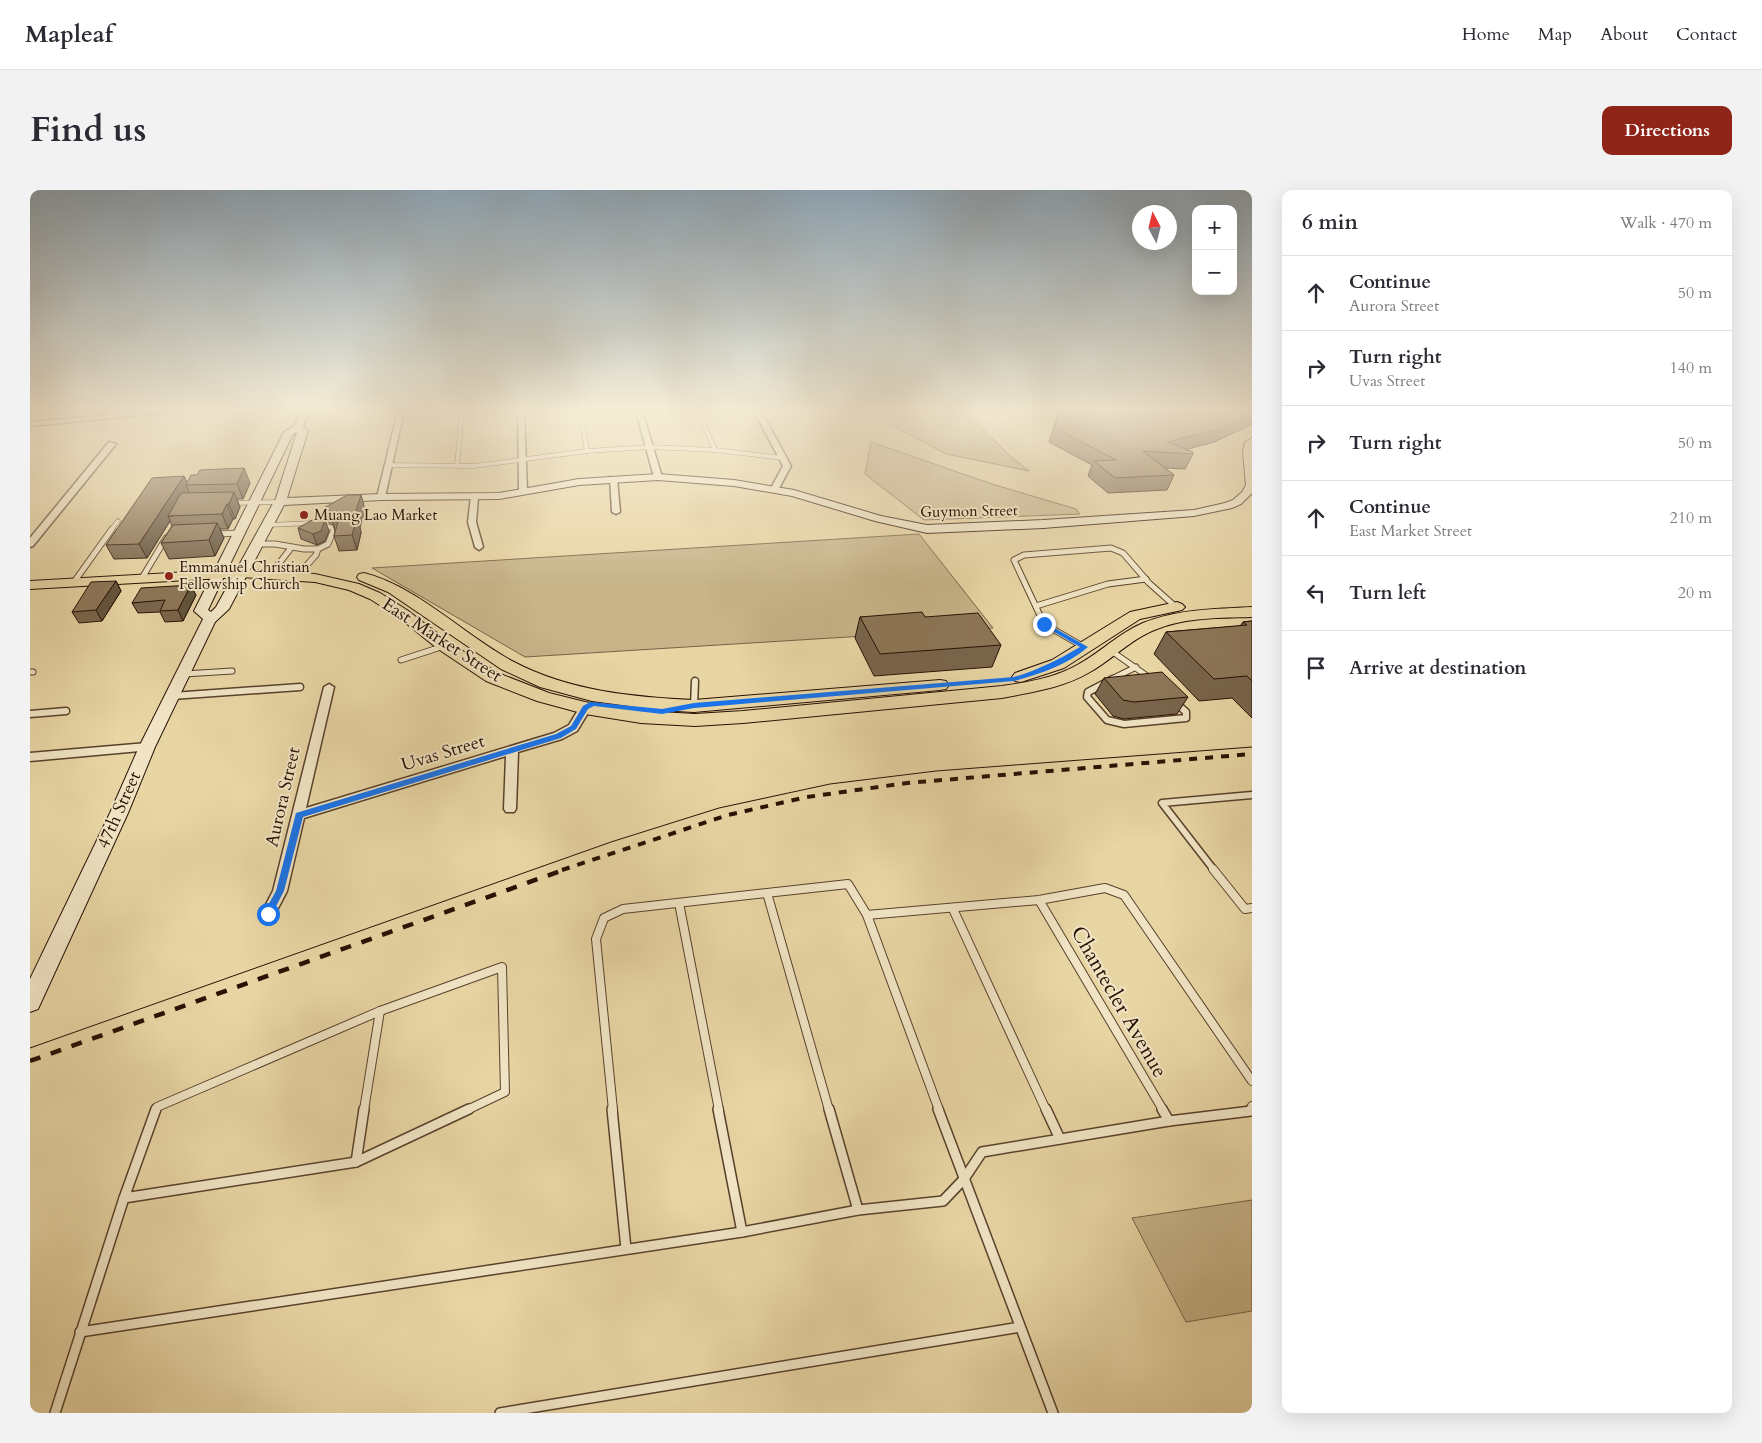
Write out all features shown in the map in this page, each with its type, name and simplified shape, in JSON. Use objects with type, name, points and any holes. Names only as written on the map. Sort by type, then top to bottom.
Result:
[{"type":"main road","name":"47th Street","points":[[210,618],[201,611],[272,468]]},
{"type":"main road","name":"47th Street","points":[[31,998],[119,813],[147,747],[210,618],[222,609],[258,544],[279,502],[291,468]]},
{"type":"main road","name":"Guymon Street","points":[[279,502],[381,496],[474,498],[613,479],[658,477],[734,483],[794,493],[879,519],[927,529],[1194,513],[1228,506],[1246,494],[1251,485],[1249,468]]},
{"type":"main road","name":"East Market Street","points":[[241,572],[257,567],[277,566],[305,567],[360,576],[393,590],[506,665],[546,683],[592,695],[659,704],[694,706],[1014,679],[1034,674],[1058,664],[1134,615],[1176,607],[1252,601]]},
{"type":"main road","name":"East Market Street","points":[[30,585],[241,572],[315,578],[354,587],[375,596],[402,613],[444,646],[492,677],[543,697],[585,708],[641,717],[695,720],[1002,692],[1042,684],[1082,670],[1134,633],[1151,625],[1204,615],[1252,612]]},
{"type":"main road","points":[[585,708],[593,704],[662,711],[694,706]]},
{"type":"street","points":[[30,544],[92,468]]},
{"type":"street","points":[[381,496],[387,468]]},
{"type":"street","points":[[522,468],[523,491]]},
{"type":"street","points":[[656,468],[658,477]]},
{"type":"street","points":[[774,490],[786,468]]},
{"type":"street","points":[[613,479],[616,512]]},
{"type":"street","points":[[474,498],[472,522],[479,547]]},
{"type":"street","name":"Aurora Street","points":[[268,914],[280,891],[329,686]]},
{"type":"street","name":"Uvas Street","points":[[299,815],[558,736],[573,728],[585,708]]},
{"type":"street","points":[[30,757],[147,747]]},
{"type":"street","points":[[510,809],[512,750]]},
{"type":"lane","points":[[230,503],[279,502]]},
{"type":"lane","points":[[74,582],[118,521]]},
{"type":"lane","points":[[258,544],[318,549],[328,544],[334,528],[330,525],[268,525]]},
{"type":"lane","points":[[213,534],[240,532]]},
{"type":"lane","points":[[142,578],[167,536],[176,536]]},
{"type":"lane","points":[[277,566],[291,548]]},
{"type":"lane","points":[[1084,647],[1044,624],[1014,560],[1024,555],[1110,548],[1123,553],[1146,580],[1176,607]]},
{"type":"lane","points":[[305,567],[316,555],[318,549]]},
{"type":"lane","points":[[1036,606],[1108,584],[1146,580]]},
{"type":"lane","points":[[402,660],[444,646]]},
{"type":"lane","points":[[1110,650],[1152,680]]},
{"type":"lane","points":[[1136,667],[1088,692],[1087,697],[1107,720],[1124,724],[1186,718],[1186,712],[1172,699]]},
{"type":"lane","points":[[184,674],[232,671]]},
{"type":"lane","points":[[694,706],[695,681]]},
{"type":"lane","points":[[172,696],[300,687]]},
{"type":"lane","points":[[30,714],[66,711]]},
{"type":"lane","points":[[1252,795],[1162,803],[1245,909],[1252,908]]},
{"type":"lane","points":[[626,1249],[596,939],[604,918],[623,909],[848,884],[867,915],[964,1179],[1053,1413]]},
{"type":"lane","points":[[867,915],[1039,900],[1106,888],[1124,895],[1252,1080]]},
{"type":"lane","points":[[767,893],[858,1210]]},
{"type":"lane","name":"Chantecler Avenue","points":[[1039,900],[1169,1122]]},
{"type":"lane","points":[[679,903],[742,1232]]},
{"type":"lane","points":[[953,909],[1060,1139]]},
{"type":"lane","points":[[55,1413],[124,1198],[157,1107],[380,1011],[502,967],[504,1092],[356,1162],[124,1198]]},
{"type":"lane","points":[[356,1162],[380,1011]]},
{"type":"lane","points":[[80,1332],[742,1232],[858,1210],[943,1201],[964,1179],[982,1152],[1169,1122],[1251,1112],[1252,1106]]},
{"type":"lane","points":[[500,1413],[1020,1328]]},
{"type":"shaded area","points":[[866,468],[946,468],[1076,509],[1080,514],[924,520],[865,474]]},
{"type":"shaded area","points":[[919,534],[993,628],[525,657],[372,568]]},
{"type":"shaded area","points":[[1252,1200],[1252,1311],[1186,1322],[1132,1218]]},
{"type":"building","points":[[244,468],[237,484],[186,485],[191,475],[197,475],[200,470]]},
{"type":"building","points":[[1103,468],[1165,468],[1174,475],[1115,478]]},
{"type":"building","points":[[184,476],[139,544],[106,545],[152,478]]},
{"type":"building","points":[[234,492],[222,514],[168,516],[181,493]]},
{"type":"building","points":[[347,495],[361,495],[354,517],[357,518],[352,535],[334,536],[340,515],[332,519],[333,512],[324,508]]},
{"type":"building","points":[[316,518],[325,520],[321,531],[313,534],[298,528]]},
{"type":"building","points":[[217,523],[209,540],[161,543],[173,525]]},
{"type":"building","points":[[116,581],[96,610],[72,612],[91,582]]},
{"type":"building","points":[[191,585],[178,610],[160,611],[165,600],[132,603],[141,588]]},
{"type":"building","points":[[922,612],[925,617],[978,613],[1001,645],[880,654],[860,617]]},
{"type":"building","points":[[1252,621],[1252,681],[1247,676],[1214,679],[1166,632],[1247,625],[1243,622]]},
{"type":"building","points":[[1162,672],[1188,697],[1134,702],[1123,700],[1104,678]]},
{"type":"tram line","points":[[30,1048],[611,842],[719,808],[830,784],[936,771],[1252,747]]},
{"type":"railway","points":[[562,870],[728,815],[807,797],[907,783],[1252,754]]},
{"type":"railway","points":[[30,1061],[566,869]]},
{"type":"place","name":"Muang Lao Market","points":[[304,515]]},
{"type":"place","name":"Emmanuel Christian Fellowship Church","points":[[169,576]]},
{"type":"route","points":[[268,914],[280,891],[299,815],[558,736],[573,728],[585,708],[593,704],[662,711],[694,706],[1014,679],[1034,674],[1058,664],[1084,647],[1044,624]]}]
